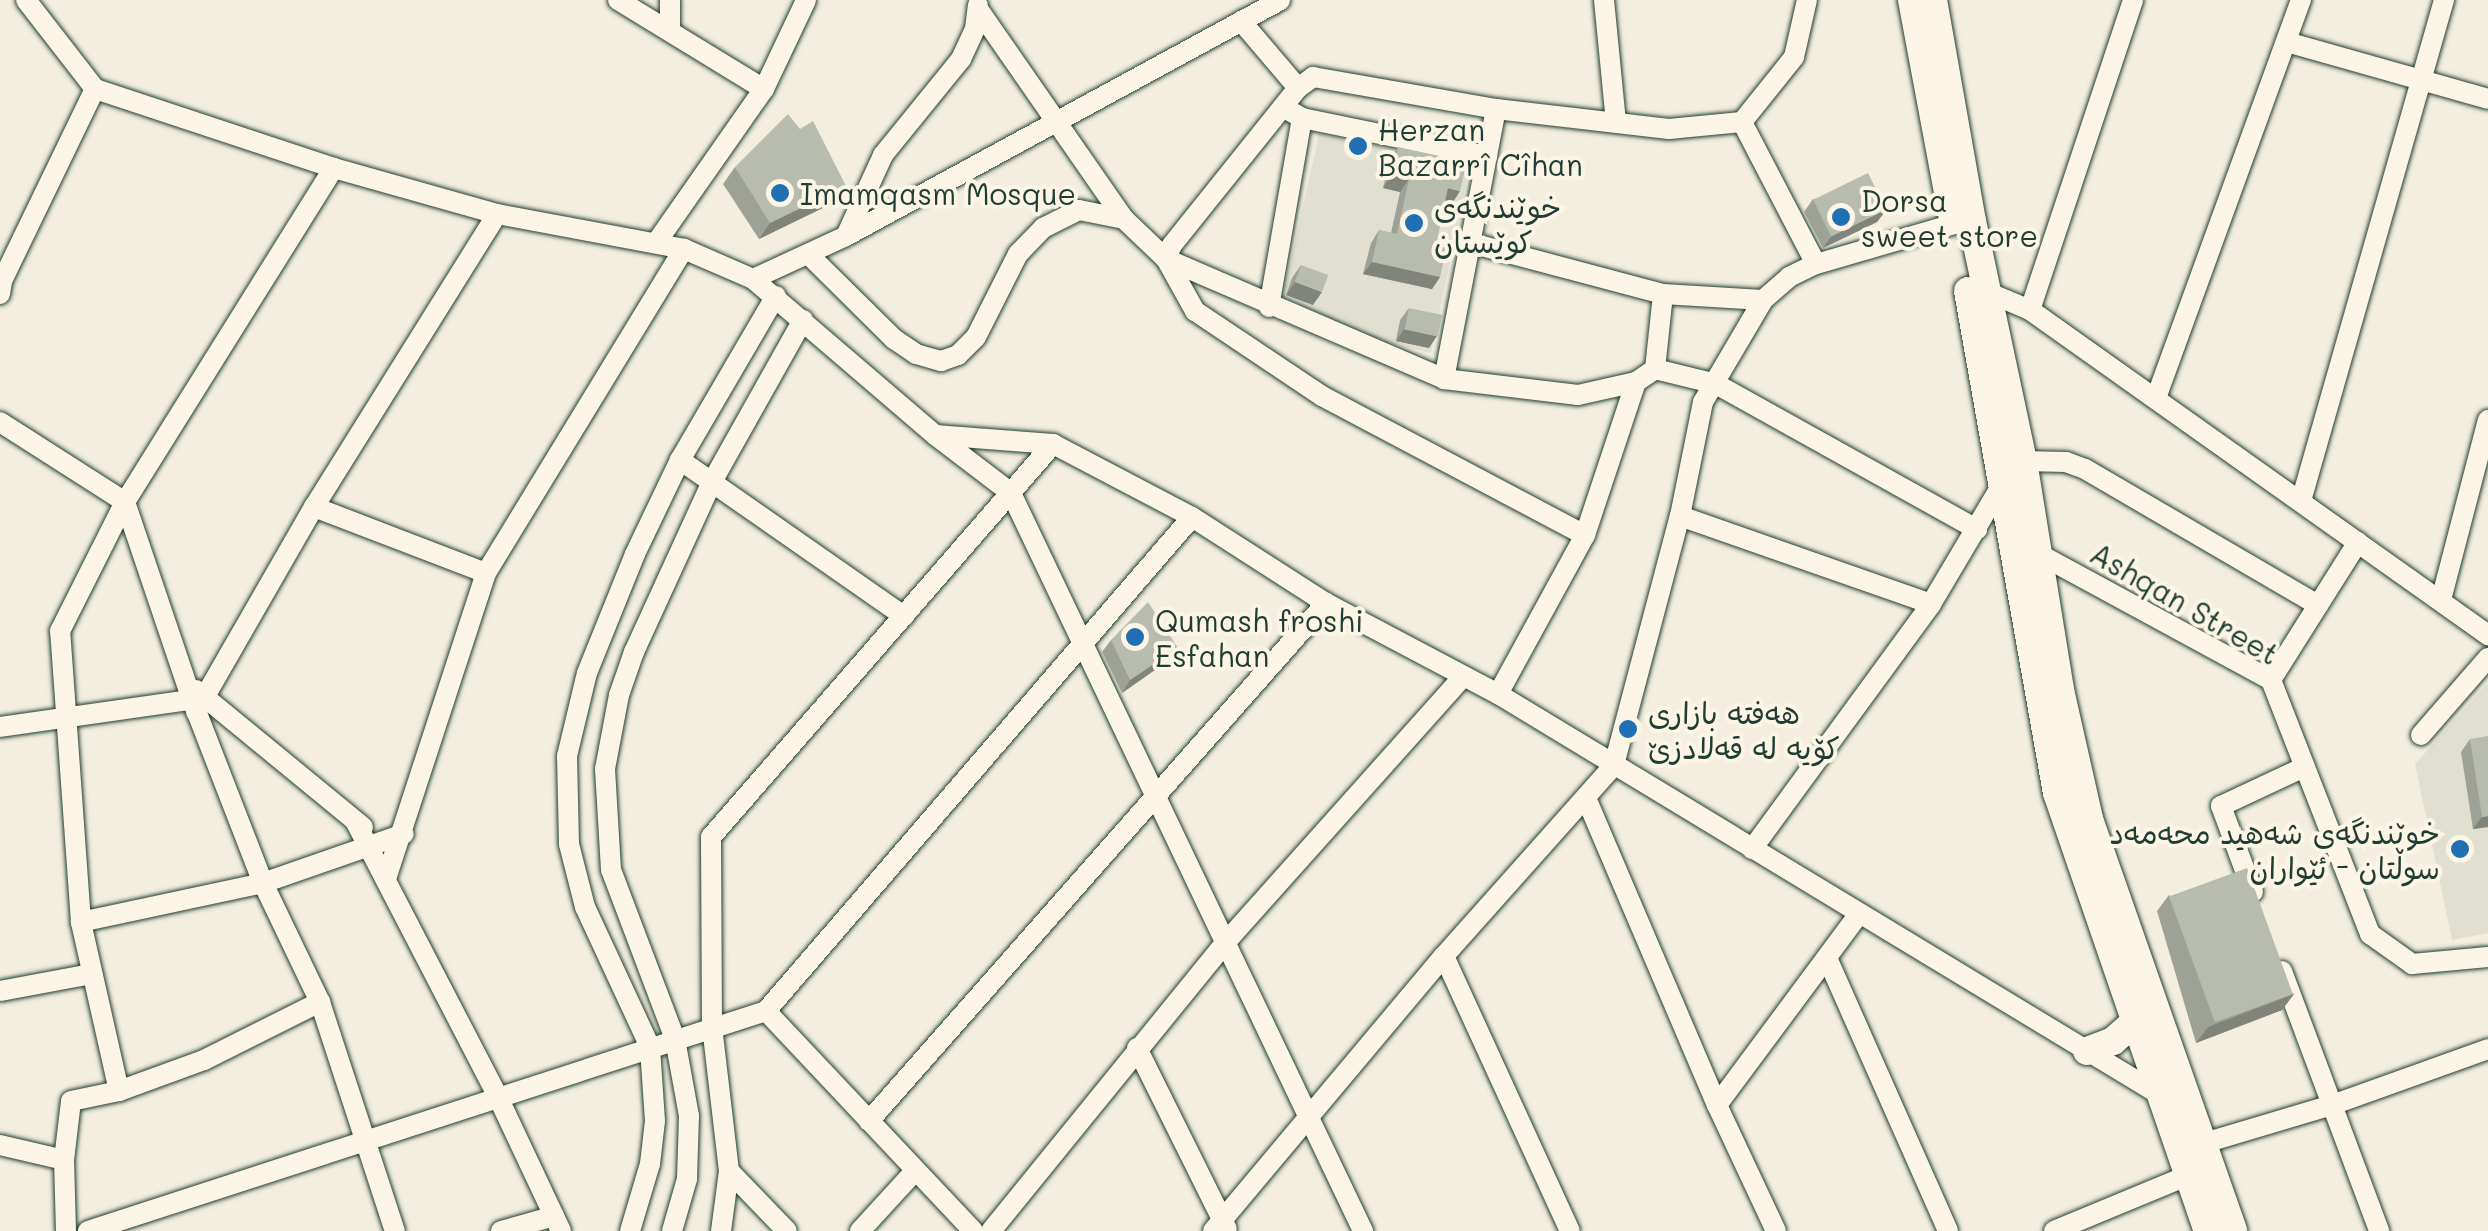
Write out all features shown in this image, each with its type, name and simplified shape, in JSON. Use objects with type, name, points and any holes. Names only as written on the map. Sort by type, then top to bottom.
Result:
[{"type":"street","points":[[26,0],[95,88],[334,168],[497,214],[684,249],[753,279],[935,435],[1011,493],[1363,1231]]},
{"type":"street","points":[[618,0],[764,89]]},
{"type":"street","points":[[670,0],[670,32]]},
{"type":"street","points":[[656,243],[764,89],[806,0]]},
{"type":"street","points":[[753,279],[846,236],[1280,0]]},
{"type":"street","points":[[1604,0],[1616,122]]},
{"type":"street","points":[[1269,307],[1292,112],[1298,88],[1313,77],[1496,109],[1669,129],[1742,122],[1794,57],[1807,0]]},
{"type":"street","points":[[1912,0],[1954,224],[1978,294]]},
{"type":"street","points":[[1933,0],[1978,294],[2014,471],[2057,793],[2158,1094],[2189,1157],[2233,1231]]},
{"type":"street","points":[[2030,310],[2132,0]]},
{"type":"street","points":[[2156,398],[2301,0]]},
{"type":"street","points":[[2301,502],[2444,0]]},
{"type":"street","points":[[978,4],[1054,122],[1124,218],[1166,260],[1195,311],[1322,396],[1584,535]]},
{"type":"street","points":[[846,236],[883,155],[962,59],[975,29],[978,4]]},
{"type":"street","points":[[1241,21],[1298,88]]},
{"type":"street","points":[[2286,42],[2488,99]]},
{"type":"street","points":[[1,287],[95,88]]},
{"type":"street","points":[[1444,380],[1496,109]]},
{"type":"street","points":[[1292,112],[1487,156]]},
{"type":"street","points":[[1166,260],[1172,245],[1292,112]]},
{"type":"street","points":[[1742,122],[1816,264]]},
{"type":"street","points":[[118,1091],[81,922],[60,631],[125,502],[334,168]]},
{"type":"street","points":[[808,255],[894,338],[916,354],[941,361],[958,354],[976,337],[1018,254],[1044,228],[1079,210],[1124,218]]},
{"type":"street","points":[[194,698],[497,214]]},
{"type":"street","points":[[1136,1048],[1222,1227],[1444,956],[1614,765],[1680,516],[1704,402],[1763,300],[1789,277],[1816,264],[1954,224]]},
{"type":"street","points":[[1471,242],[1663,294],[1763,300]]},
{"type":"street","points":[[81,922],[263,883],[382,847],[404,834],[486,573],[684,249]]},
{"type":"street","points":[[0,257],[1,287]]},
{"type":"street","points":[[1166,260],[1444,380],[1578,396],[1636,382],[1655,369],[1716,384],[1977,529]]},
{"type":"street","points":[[1655,369],[1663,294]]},
{"type":"street","points":[[1978,294],[2030,310],[2488,634]]},
{"type":"street","points":[[630,1231],[650,1164],[655,1121],[650,1047],[584,907],[569,844],[564,792],[567,756],[586,673],[635,554],[680,460],[776,296]]},
{"type":"street","points":[[672,1231],[687,1179],[689,1116],[675,1039],[612,870],[606,835],[604,770],[618,695],[634,652],[712,482],[803,320]]},
{"type":"street","points":[[1498,694],[1584,535],[1636,382]]},
{"type":"street","points":[[2441,600],[2488,420]]},
{"type":"street","points":[[0,422],[125,502],[263,883],[320,1002],[395,1231]]},
{"type":"street","points":[[935,435],[1053,444],[1192,517],[1326,602],[1498,694],[2188,1112]]},
{"type":"street","points":[[721,1231],[729,1171],[712,1026],[711,837],[1053,444]]},
{"type":"street","points":[[680,460],[904,616]]},
{"type":"street","points":[[1752,849],[1931,604],[2014,471],[2066,462],[2085,469],[2318,605]]},
{"type":"street","points":[[2014,471],[2040,554],[2060,690],[2089,820],[2188,1112],[2189,1157],[2208,1231]]},
{"type":"street","points":[[314,507],[486,573]]},
{"type":"street","points":[[1680,516],[1931,604]]},
{"type":"street","points":[[88,1231],[766,1011],[1192,517]]},
{"type":"street","points":[[2271,680],[2358,542]]},
{"type":"street","name":"Ashqan Street","points":[[2040,554],[2271,680],[2302,768],[2370,934],[2412,964],[2488,957]]},
{"type":"street","points":[[869,1122],[1153,794],[1326,602]]},
{"type":"street","points":[[2421,735],[2488,658]]},
{"type":"street","points":[[991,1231],[1224,944],[1463,677]]},
{"type":"street","points":[[0,727],[194,698],[355,821],[382,847],[386,879],[498,1097],[557,1224],[501,1231]]},
{"type":"street","points":[[2262,918],[2220,806],[2302,768]]},
{"type":"street","points":[[1586,798],[1717,1106],[1776,1231]]},
{"type":"street","points":[[1717,1106],[1828,960],[1858,914]]},
{"type":"street","points":[[2276,955],[2379,1231]]},
{"type":"street","points":[[1444,956],[1570,1231]]},
{"type":"street","points":[[1828,960],[1948,1231]]},
{"type":"street","points":[[0,991],[91,974]]},
{"type":"street","points":[[66,1231],[64,1160],[70,1101],[118,1091],[204,1060],[320,1002]]},
{"type":"street","points":[[766,1011],[973,1231]]},
{"type":"street","points":[[2087,1052],[2113,1041],[2134,1022]]},
{"type":"street","points":[[2054,1231],[2189,1157],[2488,1049]]},
{"type":"street","points":[[0,1145],[64,1160]]},
{"type":"street","points":[[729,1171],[786,1231]]},
{"type":"street","points":[[860,1231],[915,1171]]},
{"type":"shaded area","points":[[1319,134],[1470,165],[1431,353],[1376,340],[1283,296]]},
{"type":"shaded area","name":"خوێندنگەی شەهید محەمەد سوڵتان - ئێواران","points":[[2488,683],[2488,933],[2452,940],[2415,764]]},
{"type":"building","name":"Imamqasm Mosque","points":[[788,114],[800,129],[813,121],[846,186],[770,223],[735,167]]},
{"type":"building","name":"خوێندنگەی کوێستان","points":[[1398,147],[1467,162],[1460,191],[1448,188],[1436,243],[1447,245],[1440,277],[1372,262],[1379,230],[1397,234],[1409,179],[1392,175]]},
{"type":"building","name":"Dorsa sweet store","points":[[1868,173],[1886,210],[1831,237],[1813,200]]},
{"type":"building","points":[[1301,265],[1328,275],[1322,292],[1295,282]]},
{"type":"building","points":[[1409,308],[1442,315],[1438,337],[1404,330]]},
{"type":"building","name":"Qumash froshi Esfahan","points":[[1148,602],[1178,648],[1130,680],[1111,640]]},
{"type":"building","points":[[2488,736],[2488,816],[2482,817],[2470,739]]},
{"type":"building","points":[[2247,868],[2293,994],[2215,1022],[2169,896]]},
{"type":"place","name":"Herzan Bazarrî Cîhan","points":[[1358,146]]},
{"type":"place","name":"Imamqasm Mosque","points":[[780,193]]},
{"type":"place","name":"Dorsa sweet store","points":[[1841,217]]},
{"type":"place","name":"خوێندنگەی کوێستان","points":[[1414,223]]},
{"type":"place","name":"Qumash froshi Esfahan","points":[[1135,637]]},
{"type":"place","name":"هەفتە بازاری کۆیە لە قەلادزێ","points":[[1628,729]]},
{"type":"place","name":"خوێندنگەی شەهید محەمەد سوڵتان - ئێواران","points":[[2460,849]]}]
